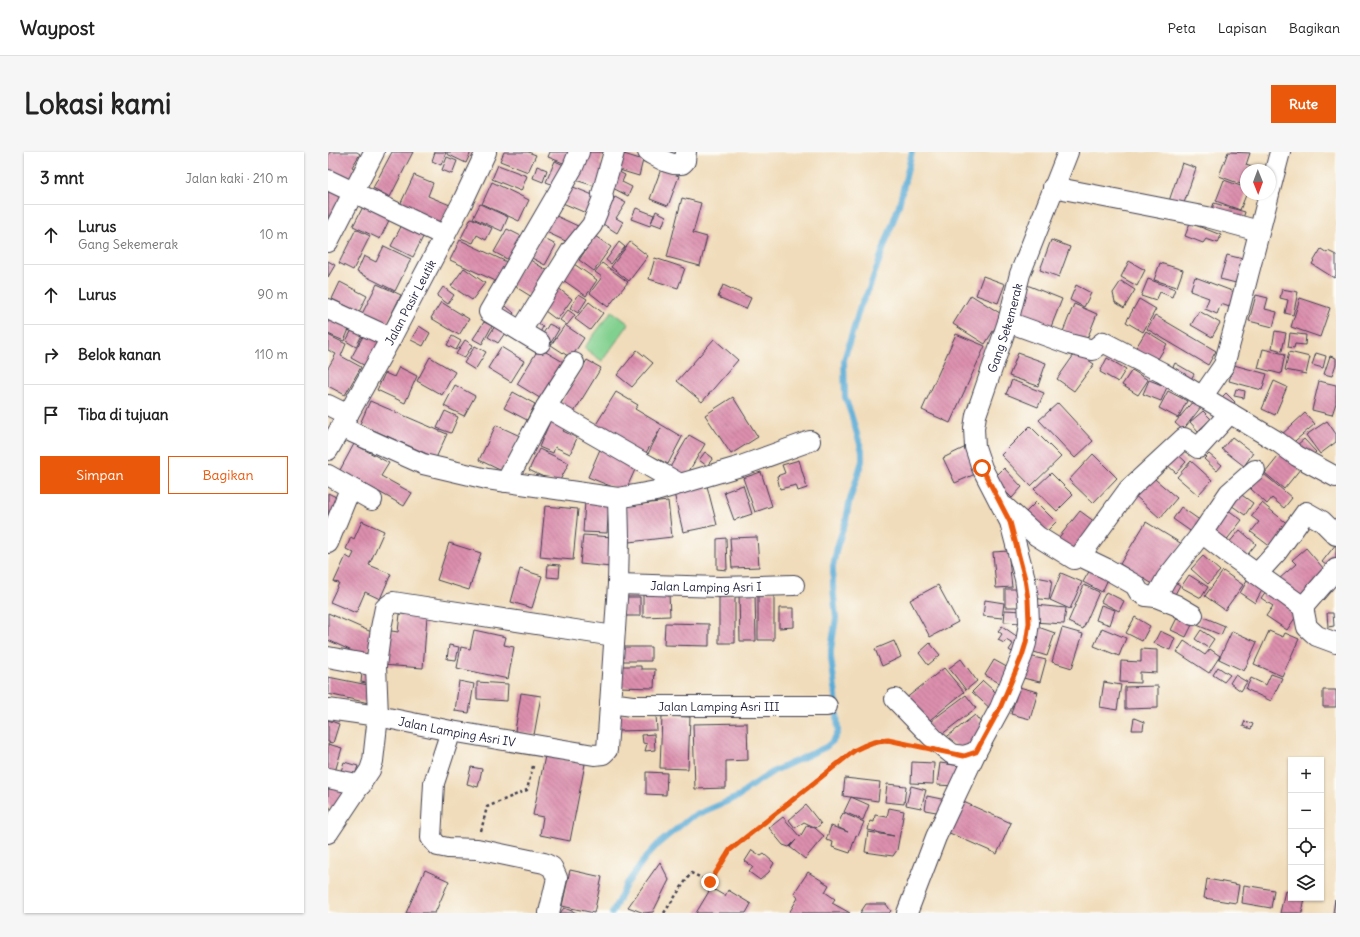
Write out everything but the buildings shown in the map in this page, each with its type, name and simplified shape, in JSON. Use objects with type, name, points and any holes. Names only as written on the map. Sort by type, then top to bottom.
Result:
[{"type":"street","points":[[328,242],[374,152]]},
{"type":"street","name":"Jalan Pasir Leutik","points":[[328,450],[392,338],[445,236],[486,152]]},
{"type":"street","points":[[540,343],[489,312],[573,167],[579,152]]},
{"type":"street","points":[[521,331],[571,251],[592,225],[603,198],[602,194],[614,152]]},
{"type":"street","points":[[648,152],[670,164],[678,165],[685,161],[686,152]]},
{"type":"street","name":"Gang Sekemerak","points":[[907,913],[936,837],[976,752],[1000,708],[1026,643],[1029,623],[1025,579],[1010,522],[982,468],[975,447],[974,428],[976,415],[1008,322],[1020,274],[1068,152]]},
{"type":"street","points":[[1276,167],[1280,152]]},
{"type":"street","points":[[328,180],[445,236]]},
{"type":"street","points":[[1053,187],[1208,216],[1259,231]]},
{"type":"street","points":[[1202,397],[1224,365],[1267,200]]},
{"type":"street","points":[[328,309],[392,338]]},
{"type":"street","points":[[1008,322],[1069,344],[1093,350],[1103,342],[1161,372],[1278,442],[1297,456],[1336,478]]},
{"type":"street","points":[[506,482],[546,407],[574,363]]},
{"type":"street","points":[[328,405],[345,420],[354,433],[423,464],[506,482],[618,498],[656,491],[741,466],[810,440]]},
{"type":"street","points":[[546,407],[680,484]]},
{"type":"street","points":[[1000,504],[1037,536],[1074,559],[1080,556],[1129,489],[1155,464],[1184,438],[1198,448],[1230,413]]},
{"type":"street","points":[[1156,597],[1166,579],[1202,533],[1229,493],[1255,470]]},
{"type":"street","points":[[328,475],[350,489],[372,500]]},
{"type":"street","points":[[328,543],[350,489]]},
{"type":"street","points":[[610,703],[618,584],[618,498]]},
{"type":"street","points":[[1257,574],[1277,552],[1306,512],[1322,521],[1336,536]]},
{"type":"street","points":[[1202,533],[1303,607],[1307,627],[1317,636],[1336,643]]},
{"type":"street","points":[[1080,556],[1135,585],[1139,592],[1146,596],[1156,597],[1176,605],[1193,615]]},
{"type":"street","points":[[1303,607],[1336,569]]},
{"type":"street","name":"Jalan Lamping Asri I","points":[[618,584],[720,587],[794,585]]},
{"type":"street","points":[[328,833],[361,785],[370,770],[373,761],[378,716],[376,666],[381,628],[386,608],[393,602],[614,636]]},
{"type":"street","points":[[328,657],[376,666]]},
{"type":"street","points":[[894,699],[936,741],[952,754],[964,756],[976,752]]},
{"type":"street","name":"Jalan Lamping Asri III","points":[[610,703],[632,706],[827,706]]},
{"type":"street","name":"Jalan Lamping Asri IV","points":[[328,709],[378,716],[451,731],[594,755],[603,754],[607,750],[610,703]]},
{"type":"street","points":[[451,731],[434,783],[431,838],[438,846],[448,848],[477,849],[544,862],[552,867],[557,878],[549,913]]},
{"type":"street","points":[[328,778],[361,785]]},
{"type":"path","points":[[664,913],[691,873],[710,882],[730,850],[855,750],[880,740],[888,740],[916,746]]},
{"type":"path","points":[[477,849],[487,807],[527,790],[538,746]]},
{"type":"green space","points":[[612,311],[629,324],[602,361],[584,348]]},
{"type":"waterway","points":[[612,913],[626,885],[645,858],[658,844],[691,817],[740,796],[748,788],[774,771],[826,747],[833,741],[838,732],[836,695],[831,658],[836,618],[833,566],[837,547],[846,520],[849,503],[862,461],[862,451],[845,397],[844,360],[860,307],[869,289],[899,205],[912,152]]},
{"type":"route","points":[[710,882],[730,850],[855,750],[870,743],[880,740],[888,740],[964,756],[976,752],[1000,708],[1022,656],[1026,643],[1029,623],[1025,579],[1010,522],[982,468]]}]
